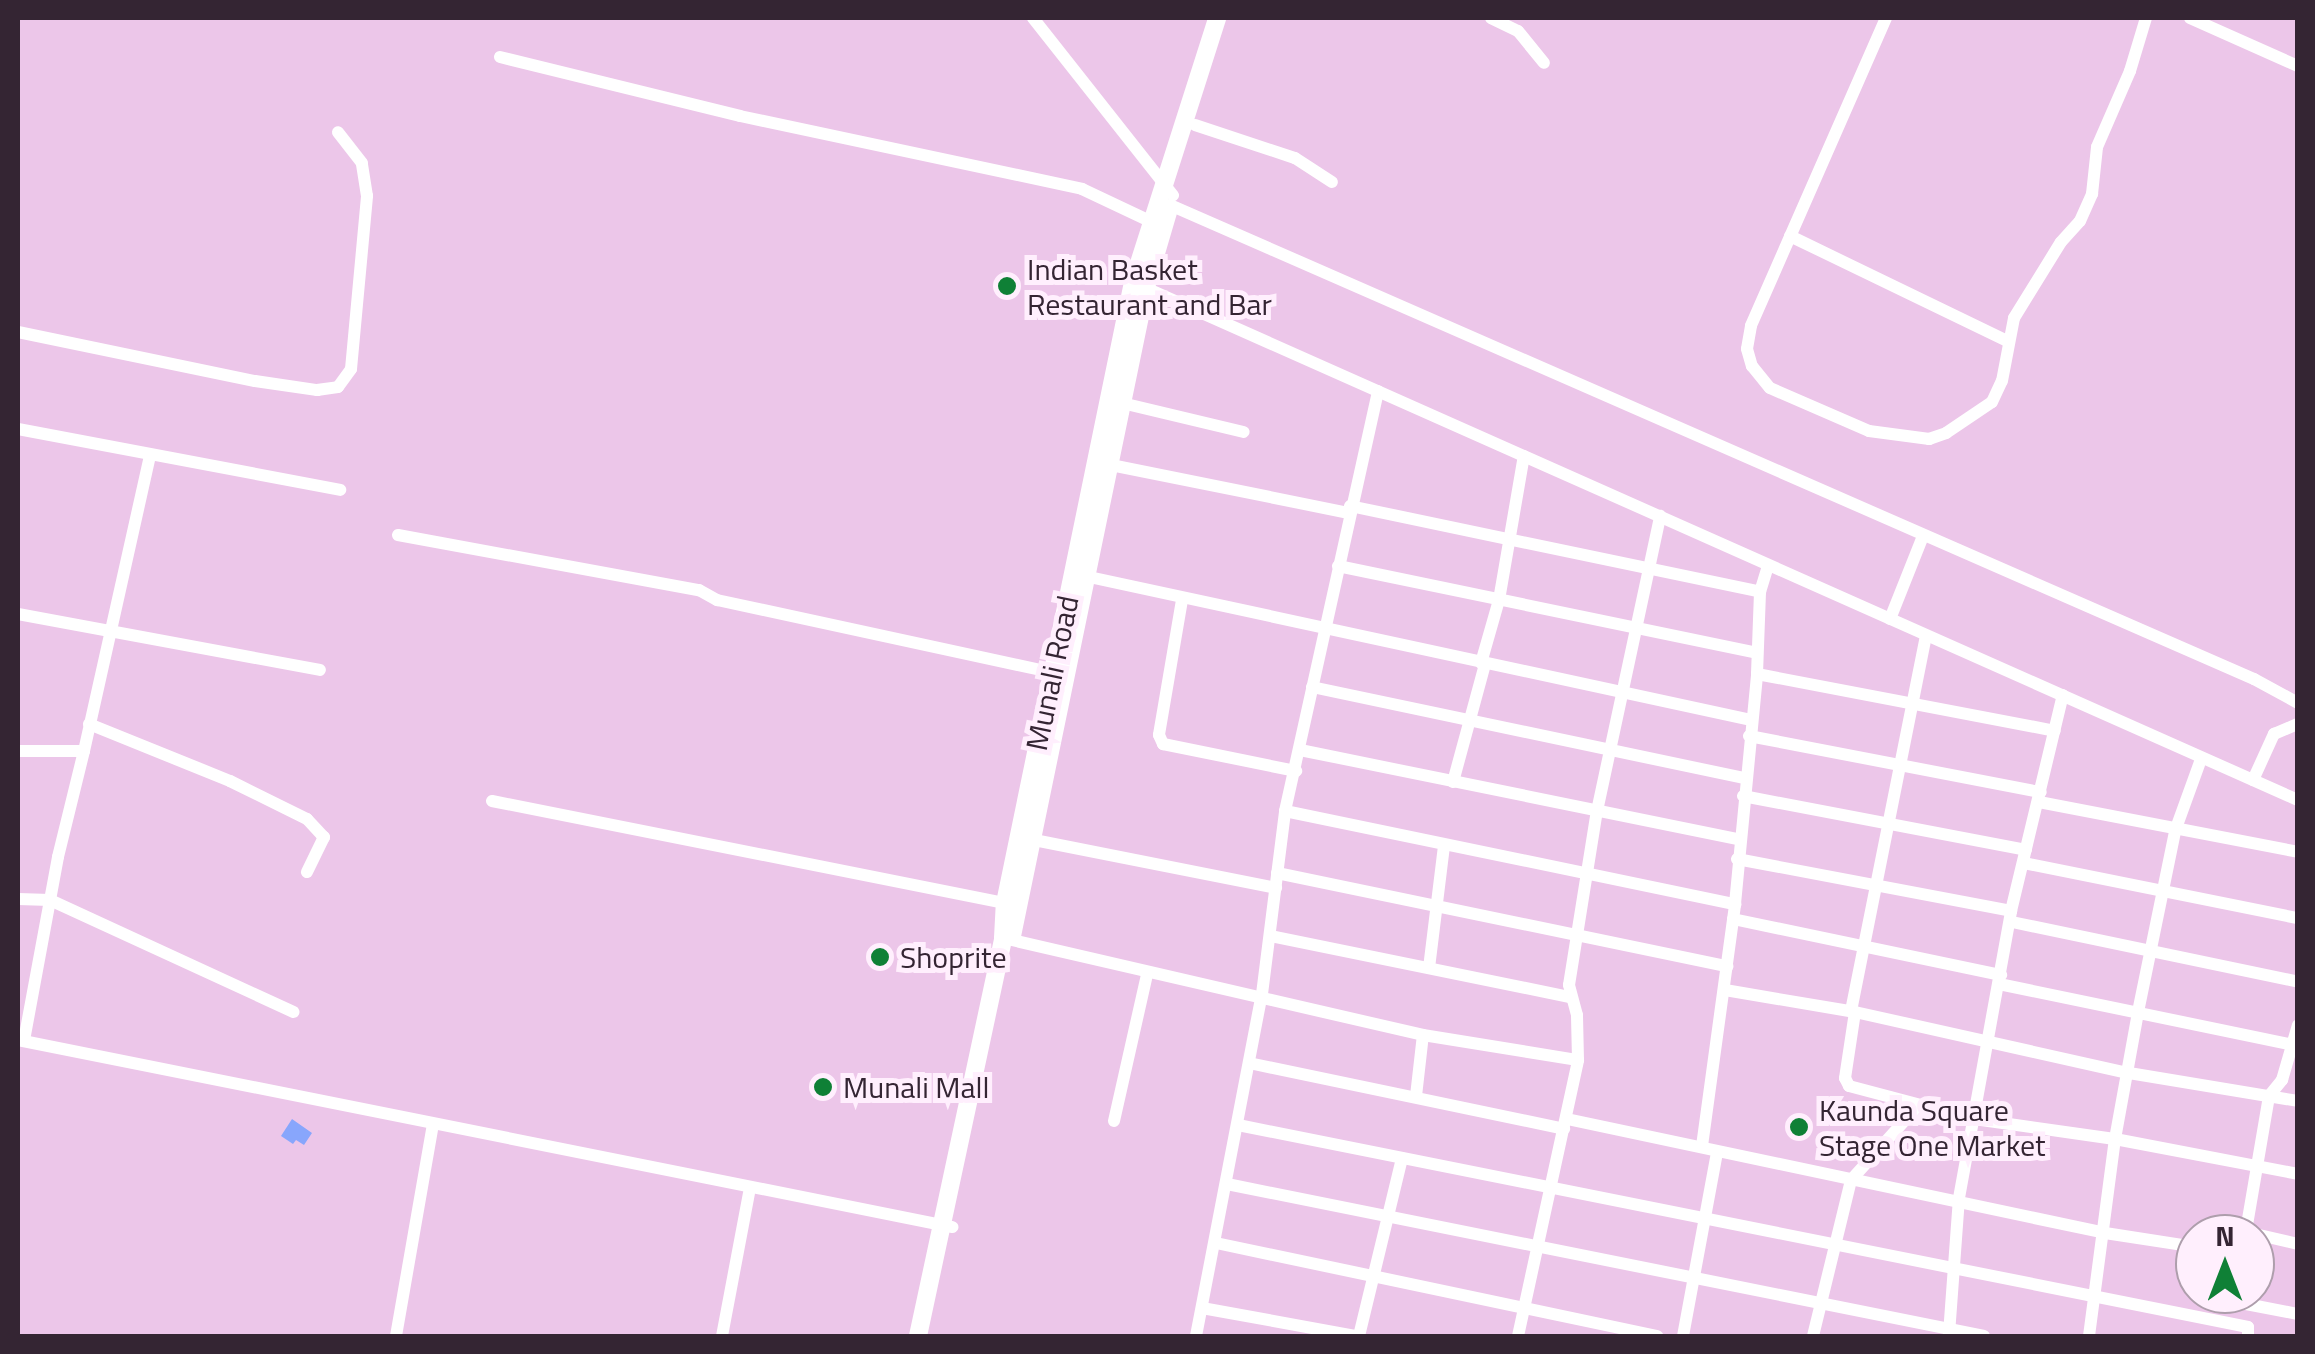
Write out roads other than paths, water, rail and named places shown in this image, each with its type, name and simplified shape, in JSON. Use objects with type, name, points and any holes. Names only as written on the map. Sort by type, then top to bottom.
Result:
[{"type":"main road","name":"Munali Road","points":[[1169,194],[1218,18]]},
{"type":"main road","name":"Munali Road","points":[[918,1336],[947,1226],[1008,939],[1058,674],[1140,285],[1229,18]]},
{"type":"main road","name":"Munali Road","points":[[1103,463],[1122,402],[1140,285]]},
{"type":"main road","name":"Munali Road","points":[[1008,939],[1004,903],[1026,839]]},
{"type":"main road","name":"Munali Road","points":[[930,1336],[947,1226]]},
{"type":"street","points":[[1032,18],[1169,194],[2294,701],[2253,780]]},
{"type":"street","points":[[1491,18],[1518,30],[1544,63]]},
{"type":"street","points":[[1886,18],[1751,326],[1747,349],[1752,366],[1770,388],[1869,431],[1929,439],[1946,434],[1992,402],[2002,380],[2007,341],[2024,299],[2080,221],[2092,194],[2097,147],[2130,71],[2146,18]]},
{"type":"street","points":[[2190,18],[2298,66]]},
{"type":"street","points":[[500,58],[740,116],[1082,189],[1157,225]]},
{"type":"street","points":[[1195,125],[1296,158],[1332,182]]},
{"type":"street","points":[[18,332],[255,382],[316,390],[338,387],[351,369],[366,181],[358,154],[338,132]]},
{"type":"street","points":[[1790,236],[2007,341]]},
{"type":"street","points":[[1140,285],[2298,800]]},
{"type":"street","points":[[1196,1336],[1262,994],[1286,811],[1378,392]]},
{"type":"street","points":[[1122,402],[1244,432]]},
{"type":"street","points":[[18,429],[340,490]]},
{"type":"street","points":[[150,456],[20,1041],[947,1226]]},
{"type":"street","points":[[1453,782],[1498,600],[1524,456]]},
{"type":"street","points":[[1103,463],[1508,538],[1760,592]]},
{"type":"street","points":[[1518,1336],[1578,1060],[1577,1015],[1570,998],[1575,935],[1596,811],[1660,516]]},
{"type":"street","points":[[398,535],[699,590],[718,600],[1058,674]]},
{"type":"street","points":[[1890,619],[1923,536]]},
{"type":"street","points":[[1338,566],[1757,653]]},
{"type":"street","points":[[1702,1146],[1728,966],[1744,778],[1758,674],[1760,592],[1768,566]]},
{"type":"street","points":[[1080,575],[1751,720]]},
{"type":"street","points":[[1182,600],[1159,734],[1163,744],[1296,771]]},
{"type":"street","points":[[18,614],[320,670]]},
{"type":"street","points":[[1926,635],[1902,764],[1872,884],[1853,1012],[1846,1078],[1849,1086],[1916,1107],[1974,1119],[2115,1138],[2298,1174]]},
{"type":"street","points":[[1758,674],[2054,732]]},
{"type":"street","points":[[1312,687],[1611,754],[1744,778]]},
{"type":"street","points":[[1949,1333],[1958,1198],[2011,916],[2063,695]]},
{"type":"street","points":[[89,724],[230,781],[306,819],[324,838],[306,872]]},
{"type":"street","points":[[2280,728],[2298,724]]},
{"type":"street","points":[[1749,736],[1902,764],[2175,831],[2298,852]]},
{"type":"street","points":[[1300,750],[1738,838]]},
{"type":"street","points":[[18,751],[84,751]]},
{"type":"street","points":[[2089,1336],[2115,1138],[2130,1073],[2138,1012],[2175,831],[2201,759]]},
{"type":"street","points":[[1743,796],[1887,824],[2298,918]]},
{"type":"street","points":[[492,801],[1004,903]]},
{"type":"street","points":[[1286,811],[1735,904]]},
{"type":"street","points":[[1026,839],[1435,908],[1728,966]]},
{"type":"street","points":[[1429,968],[1435,908],[1444,880],[1444,846]]},
{"type":"street","points":[[1737,858],[1872,884],[2152,952],[2298,982]]},
{"type":"street","points":[[18,899],[50,900],[293,1012]]},
{"type":"street","points":[[1733,919],[2138,1012],[2296,1035],[2278,1090],[2269,1096],[2248,1214]]},
{"type":"street","points":[[1270,936],[1570,998]]},
{"type":"street","points":[[1008,939],[1148,974],[1262,994],[1423,1035],[1578,1060]]},
{"type":"street","points":[[1114,1121],[1148,974]]},
{"type":"street","points":[[1725,990],[1853,1012],[2130,1073],[2298,1101]]},
{"type":"street","points":[[1416,1096],[1423,1035]]},
{"type":"street","points":[[1248,1062],[1566,1124],[1702,1146],[1851,1180],[1958,1198],[2105,1233],[2175,1244]]},
{"type":"street","points":[[1814,1336],[1851,1180],[1916,1107]]},
{"type":"street","points":[[396,1336],[433,1125]]},
{"type":"street","points":[[1238,1125],[1702,1219],[1834,1241],[2246,1331]]},
{"type":"street","points":[[1683,1336],[1717,1152]]},
{"type":"street","points":[[1202,1308],[1358,1336],[1402,1158]]},
{"type":"street","points":[[1227,1184],[1692,1280],[1821,1302],[1949,1333],[1984,1336]]},
{"type":"street","points":[[722,1336],[750,1188]]},
{"type":"street","points":[[1216,1243],[1657,1336]]},
{"type":"water","points":[[292,1119],[312,1133],[304,1145],[296,1140],[293,1144],[281,1136]]},
{"type":"place","name":"Indian Basket Restaurant and Bar","points":[[1007,286]]},
{"type":"place","name":"Shoprite","points":[[880,957]]},
{"type":"place","name":"Munali Mall","points":[[823,1087]]},
{"type":"place","name":"Kaunda Square Stage One Market","points":[[1799,1127]]}]
